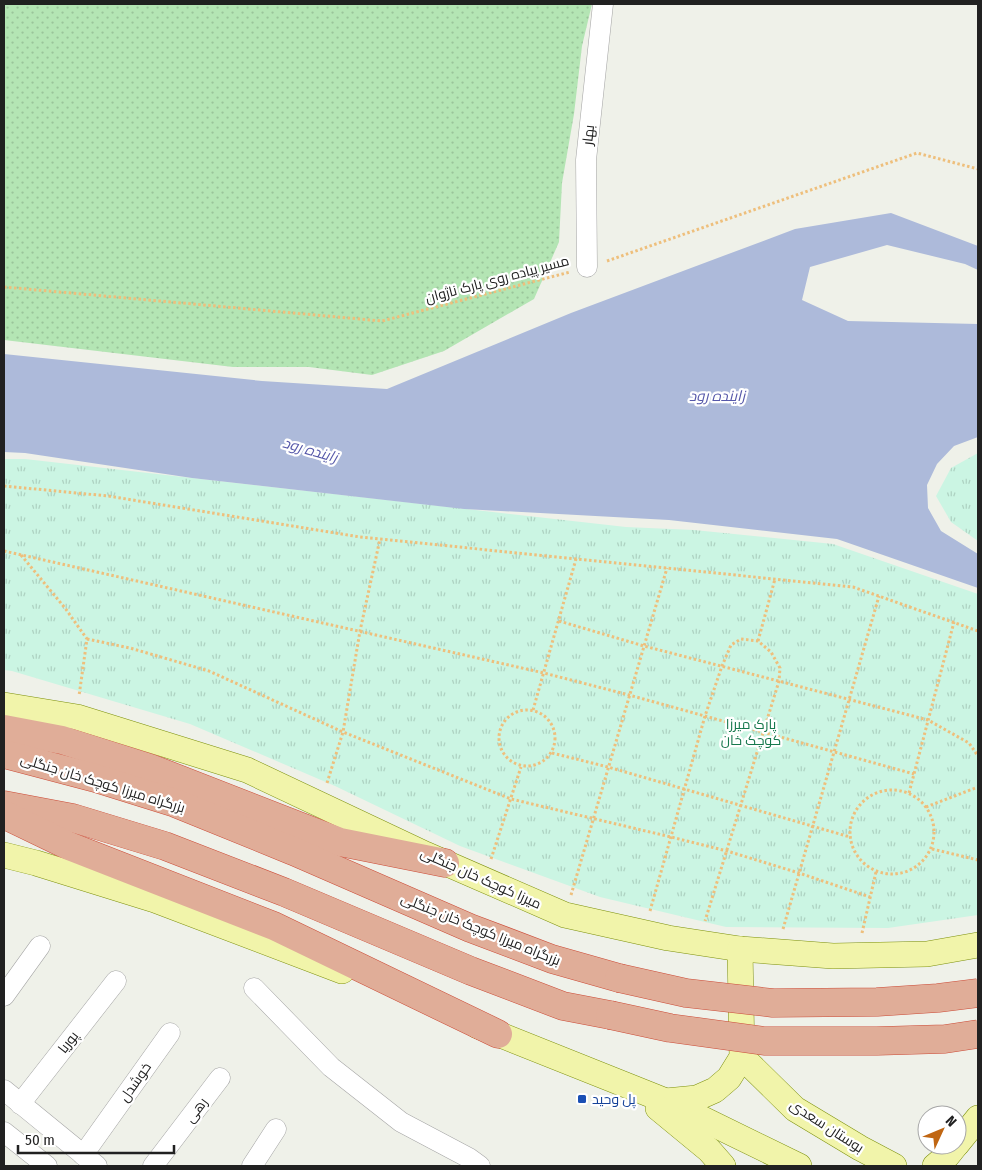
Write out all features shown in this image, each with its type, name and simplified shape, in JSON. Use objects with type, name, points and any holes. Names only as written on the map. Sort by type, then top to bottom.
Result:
[{"type":"highway","points":[[4,729],[62,740],[150,768],[340,842],[445,862]]},
{"type":"highway","name":"بزرگراه میرزا کوچک خان جنگلی","points":[[4,754],[95,778],[175,803],[293,851],[470,928],[552,960],[619,978],[686,993],[773,1003],[877,1002],[978,993]]},
{"type":"highway","points":[[4,805],[73,818],[165,846],[284,892],[471,971],[563,1006],[610,1014],[670,1028],[764,1041],[945,1039],[978,1034]]},
{"type":"highway","points":[[4,814],[69,846],[274,926],[498,1034]]},
{"type":"main road","name":"میرزا کوچک خان جنگلی","points":[[4,705],[77,717],[246,770],[565,915],[668,938],[740,949],[776,952],[833,956],[927,954],[978,945]]},
{"type":"main road","points":[[4,855],[155,900],[338,969],[666,1101],[799,1166]]},
{"type":"main road","points":[[666,1101],[697,1098],[715,1090],[729,1078],[742,1057],[740,949]]},
{"type":"main road","name":"بوستان سعدی","points":[[742,1057],[795,1109],[894,1166]]},
{"type":"main road","points":[[635,1088],[709,1150],[723,1166]]},
{"type":"main road","points":[[967,1132],[978,1118]]},
{"type":"main road","points":[[936,1166],[947,1155]]},
{"type":"street","name":"بهار","points":[[587,267],[586,160],[603,4]]},
{"type":"street","points":[[4,996],[40,946]]},
{"type":"street","name":"پوریا","points":[[9,1096],[116,981]]},
{"type":"street","points":[[254,988],[331,1066],[401,1122],[469,1158],[480,1166]]},
{"type":"street","name":"خوشدل","points":[[90,1161],[170,1032]]},
{"type":"street","name":"رهی","points":[[154,1166],[220,1078]]},
{"type":"street","points":[[9,1096],[90,1161]]},
{"type":"street","points":[[252,1166],[276,1129]]},
{"type":"street","points":[[4,1132],[47,1166]]},
{"type":"path","name":"مسیر پیاده روی پارک ناژوان","points":[[4,287],[382,321],[587,267],[917,153],[978,170]]},
{"type":"path","points":[[4,486],[108,496],[360,537],[854,587],[978,631]]},
{"type":"path","points":[[320,805],[343,732],[360,631],[380,539]]},
{"type":"path","points":[[4,551],[544,673],[914,774]]},
{"type":"path","points":[[21,555],[87,640],[77,717]]},
{"type":"path","points":[[533,710],[576,559]]},
{"type":"path","points":[[565,915],[667,568]]},
{"type":"path","points":[[758,640],[775,579]]},
{"type":"path","points":[[776,952],[879,596]]},
{"type":"path","points":[[558,621],[644,646],[928,720],[969,743],[978,756]]},
{"type":"path","points":[[909,793],[954,622]]},
{"type":"path","points":[[644,933],[705,716],[722,666],[731,645],[742,639],[758,640],[771,652],[780,668],[779,681],[698,943]]},
{"type":"path","points":[[87,640],[130,648],[208,671],[343,732],[510,799],[727,851],[870,897]]},
{"type":"path","points":[[533,710],[549,719],[556,736],[552,753],[539,765],[521,767],[505,758],[498,741],[502,723],[515,711],[533,710]]},
{"type":"path","points":[[552,753],[608,767],[850,837]]},
{"type":"path","points":[[485,880],[521,767]]},
{"type":"path","points":[[926,807],[978,787]]},
{"type":"path","points":[[887,790],[909,793],[926,807],[935,828],[932,849],[918,866],[898,875],[876,872],[858,858],[850,837],[853,816],[867,798],[887,790]]},
{"type":"path","points":[[932,849],[978,860]]},
{"type":"path","points":[[856,956],[876,872]]},
{"type":"green space","points":[[4,4],[592,4],[582,46],[574,114],[562,183],[559,242],[534,299],[444,351],[372,375],[309,367],[233,367],[4,340]]},
{"type":"green space","points":[[978,453],[978,541],[951,522],[936,496],[951,468]]},
{"type":"green space","name":"پارک میرزا کوچک خان","points":[[4,459],[25,459],[626,527],[694,530],[833,544],[978,594],[978,915],[888,928],[726,927],[600,897],[460,846],[335,786],[190,724],[4,670]]},
{"type":"water","name":"زاینده رود","points":[[891,213],[978,246],[978,270],[965,264],[887,245],[810,267],[802,300],[848,321],[978,324],[978,437],[954,446],[937,464],[927,485],[928,508],[941,531],[978,554],[978,588],[837,539],[669,520],[464,509],[192,478],[25,453],[4,452],[4,354],[262,381],[387,389],[571,313],[795,229]]},
{"type":"place","name":"پل وحید","points":[[582,1099]]}]
